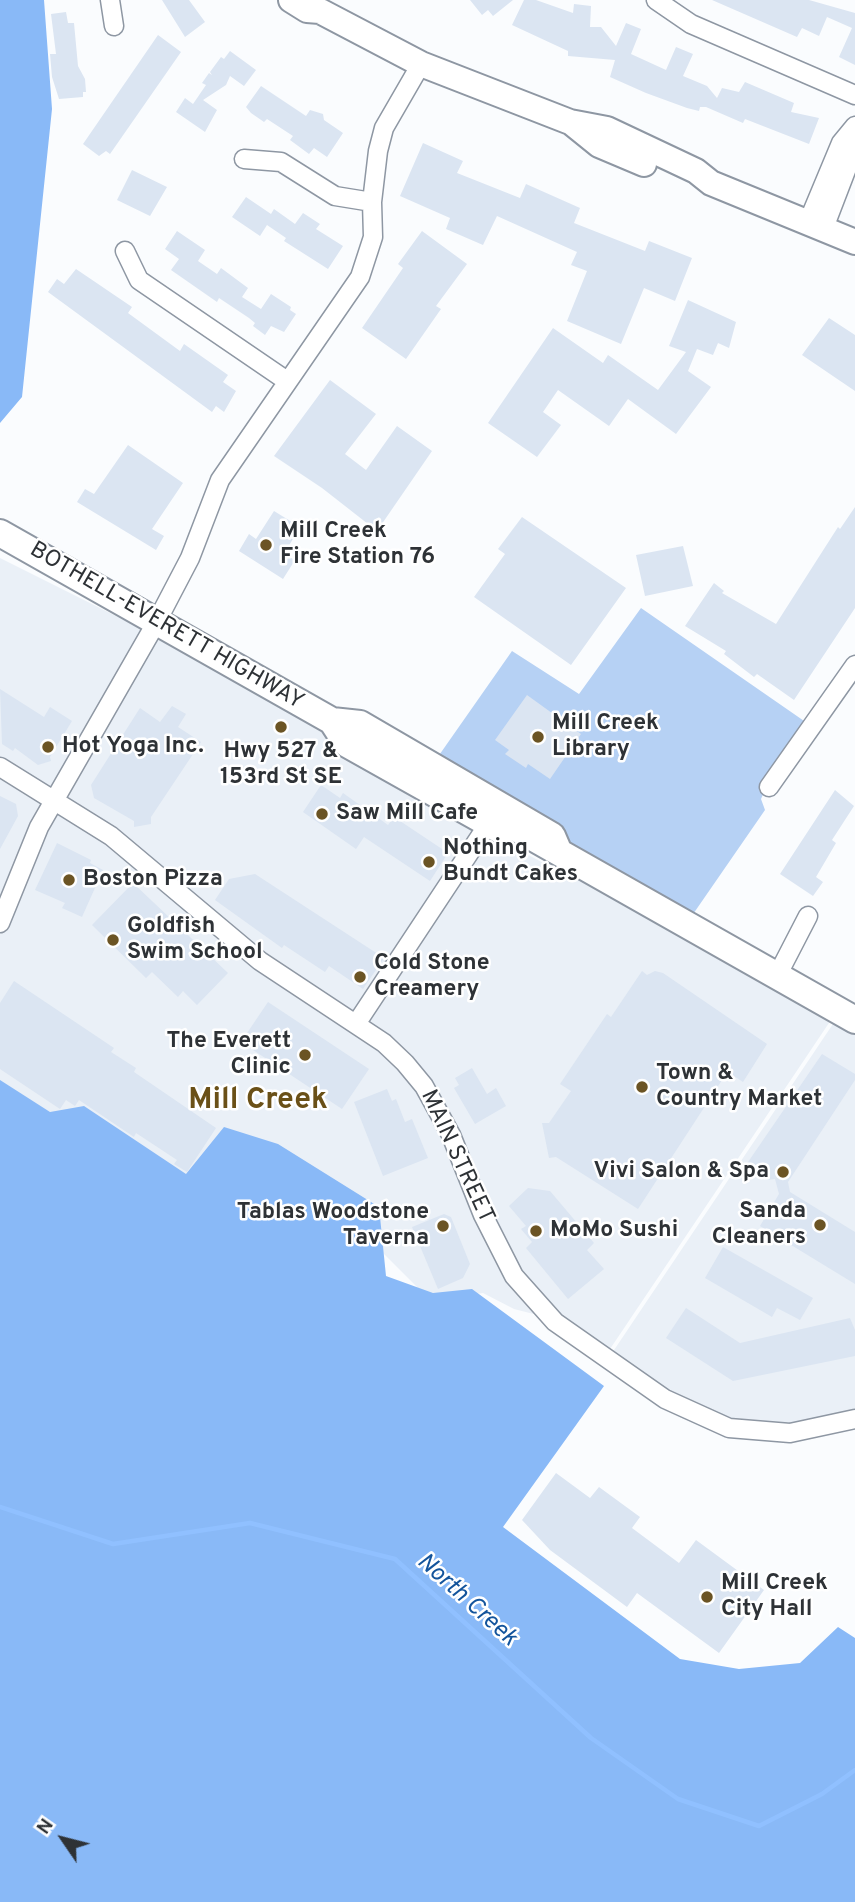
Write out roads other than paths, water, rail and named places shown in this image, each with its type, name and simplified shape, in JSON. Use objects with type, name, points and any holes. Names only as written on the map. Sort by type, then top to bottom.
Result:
[{"type":"main road","name":"BOTHELL-EVERETT HIGHWAY","points":[[0,533],[331,721],[360,724],[383,737],[552,835],[558,850]]},
{"type":"main road","name":"BOTHELL-EVERETT HIGHWAY","points":[[331,721],[347,744],[541,852],[558,850],[855,1020]]},
{"type":"street","points":[[110,0],[114,26]]},
{"type":"street","points":[[291,0],[307,10],[316,6],[421,64],[570,122],[599,145],[690,184],[711,183],[855,242]]},
{"type":"street","points":[[656,0],[691,24],[855,95]]},
{"type":"street","points":[[0,923],[53,800],[156,623],[190,558],[220,480],[360,277],[373,237],[372,202],[378,150],[384,128],[421,64]]},
{"type":"street","points":[[816,225],[855,147],[854,128]]},
{"type":"street","points":[[244,159],[281,162],[335,196],[372,202]]},
{"type":"street","points":[[125,251],[139,280],[287,381]]},
{"type":"street","points":[[769,787],[855,665]]},
{"type":"street","name":"MAIN STREET","points":[[0,767],[111,836],[260,961],[384,1043],[424,1086],[451,1135],[483,1215],[514,1276],[555,1322],[665,1399],[729,1428],[790,1433],[855,1419]]},
{"type":"street","points":[[356,1024],[489,823]]},
{"type":"street","points":[[778,976],[808,916]]},
{"type":"waterway","name":"North Creek","points":[[0,1507],[113,1544],[250,1523],[395,1559],[591,1738],[678,1799],[759,1826],[822,1794],[855,1770]]},
{"type":"place","name":"Mill Creek Fire Station 76","points":[[266,545]]},
{"type":"place","name":"Hwy 527 & 153rd St SE","points":[[281,727]]},
{"type":"place","name":"Mill Creek Library","points":[[538,737]]},
{"type":"place","name":"Hot Yoga Inc.","points":[[48,747]]},
{"type":"place","name":"Saw Mill Cafe","points":[[322,814]]},
{"type":"place","name":"Nothing Bundt Cakes","points":[[429,862]]},
{"type":"place","name":"Boston Pizza","points":[[69,880]]},
{"type":"place","name":"Goldfish Swim School","points":[[113,940]]},
{"type":"place","name":"Cold Stone Creamery","points":[[360,977]]},
{"type":"place","name":"The Everett Clinic","points":[[305,1055]]},
{"type":"place","name":"Town & Country Market","points":[[642,1087]]},
{"type":"place","name":"Vivi Salon & Spa","points":[[783,1172]]},
{"type":"place","name":"Sanda Cleaners","points":[[820,1225]]},
{"type":"place","name":"Tablas Woodstone Taverna","points":[[443,1226]]},
{"type":"place","name":"MoMo Sushi","points":[[536,1231]]},
{"type":"place","name":"Mill Creek City Hall","points":[[707,1597]]},
{"type":"district","name":"Mill Creek","points":[[258,1102]]}]
